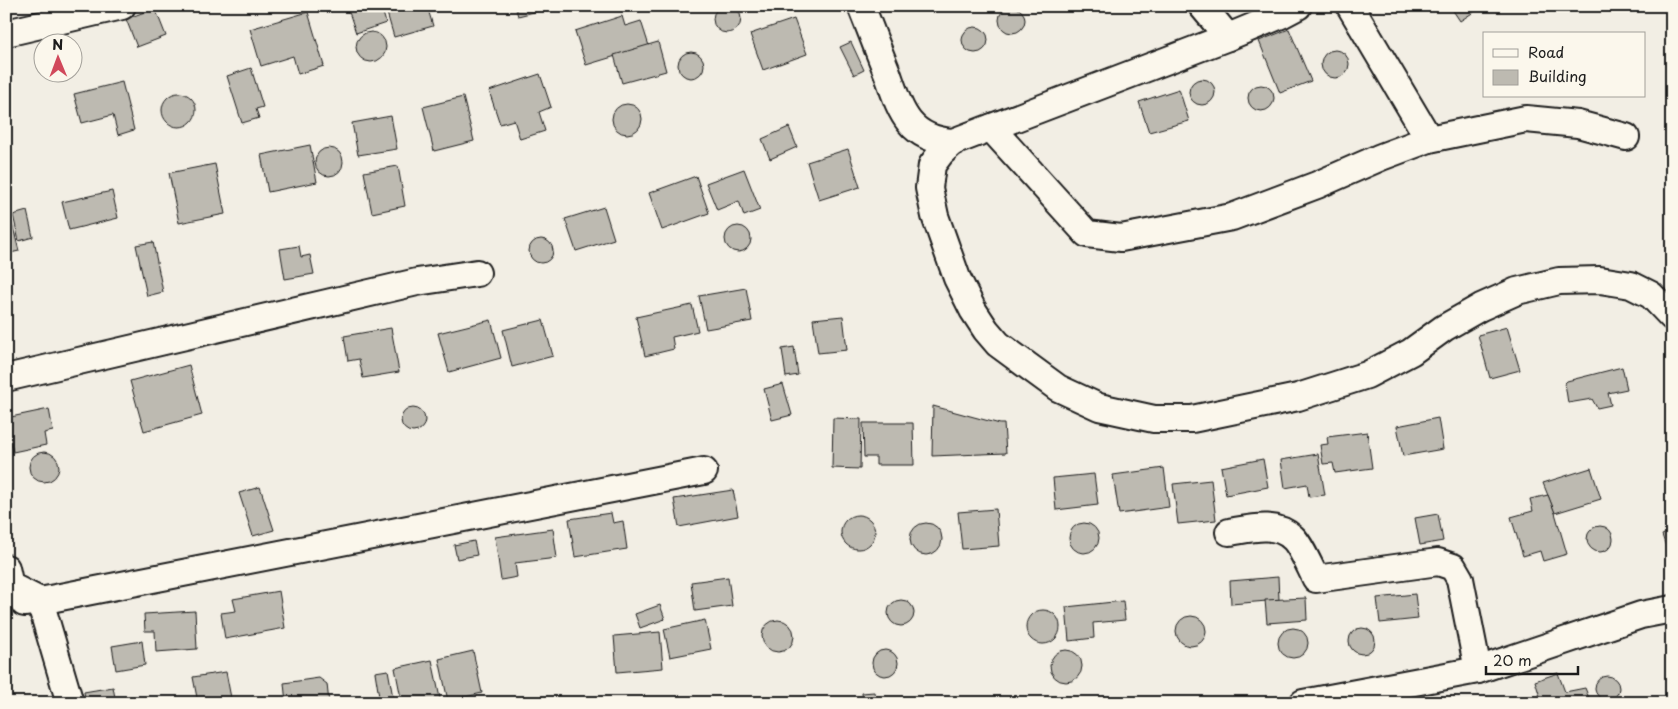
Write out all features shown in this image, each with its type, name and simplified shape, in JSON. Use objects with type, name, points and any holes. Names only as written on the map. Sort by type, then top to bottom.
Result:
[{"type":"street","points":[[6,33],[122,6]]},
{"type":"street","points":[[861,6],[899,108],[911,124],[925,136],[938,141],[953,142]]},
{"type":"street","points":[[1202,6],[1228,37]]},
{"type":"street","points":[[1298,6],[1228,37],[953,142],[941,153],[932,165],[929,188],[935,216],[957,278],[973,310],[998,344],[1058,388],[1099,408],[1154,419],[1192,419],[1298,397],[1367,376],[1411,352],[1444,328],[1481,306],[1517,292],[1559,281],[1600,280],[1631,285],[1651,295],[1672,317]]},
{"type":"street","points":[[1350,6],[1429,139]]},
{"type":"street","points":[[991,128],[1087,234],[1121,238],[1232,217],[1317,185],[1381,157],[1429,139],[1526,119],[1578,124],[1626,137]]},
{"type":"street","points":[[6,378],[417,282],[477,273]]},
{"type":"street","points":[[6,604],[40,601],[704,471]]},
{"type":"street","points":[[1229,532],[1257,527],[1277,528],[1294,538],[1316,579],[1438,562],[1453,567],[1460,579],[1478,670]]},
{"type":"street","points":[[6,568],[10,586],[40,601],[70,703]]},
{"type":"street","points":[[1302,703],[1478,670],[1641,615],[1672,609]]},
{"type":"building","points":[[727,5],[737,9],[741,19],[737,29],[727,33],[717,29],[713,19],[717,9]]},
{"type":"building","points":[[347,6],[381,6],[386,23],[356,33]]},
{"type":"building","points":[[385,6],[427,6],[433,26],[394,37]]},
{"type":"building","points":[[515,6],[541,6],[542,10],[518,16]]},
{"type":"building","points":[[1450,6],[1483,6],[1460,21]]},
{"type":"building","points":[[1012,7],[1021,11],[1025,20],[1021,29],[1012,33],[1003,29],[999,20],[1003,11]]},
{"type":"building","points":[[155,8],[166,36],[137,47],[126,19]]},
{"type":"building","points":[[308,12],[324,66],[298,74],[293,56],[261,66],[250,29]]},
{"type":"building","points":[[622,16],[625,26],[641,21],[649,46],[586,65],[575,31]]},
{"type":"building","points":[[794,19],[807,54],[763,70],[750,34]]},
{"type":"building","points":[[975,27],[984,31],[988,40],[984,49],[975,53],[966,49],[962,40],[966,31]]},
{"type":"building","points":[[1289,29],[1311,81],[1280,93],[1259,41]]},
{"type":"building","points":[[371,32],[382,36],[386,47],[382,58],[371,62],[360,58],[356,47],[360,36]]},
{"type":"building","points":[[658,42],[666,71],[622,83],[614,55]]},
{"type":"building","points":[[851,42],[864,70],[854,75],[840,47]]},
{"type":"building","points":[[1335,50],[1345,54],[1349,64],[1345,74],[1335,78],[1325,74],[1321,64],[1325,54]]},
{"type":"building","points":[[691,52],[700,56],[704,65],[700,74],[691,78],[682,74],[678,65],[682,56]]},
{"type":"building","points":[[251,68],[263,107],[256,109],[259,118],[242,123],[227,76]]},
{"type":"building","points":[[540,74],[551,107],[539,112],[545,131],[520,139],[514,120],[500,124],[489,91]]},
{"type":"building","points":[[1202,79],[1211,83],[1215,92],[1211,101],[1202,105],[1193,101],[1189,92],[1193,83]]},
{"type":"building","points":[[122,82],[134,130],[118,135],[113,115],[82,123],[74,94]]},
{"type":"building","points":[[1261,85],[1270,89],[1274,98],[1270,107],[1261,111],[1252,107],[1248,98],[1252,89]]},
{"type":"building","points":[[6,87],[12,110],[6,111]]},
{"type":"building","points":[[1179,89],[1189,121],[1149,132],[1139,102]]},
{"type":"building","points":[[179,93],[191,98],[196,110],[191,122],[179,127],[167,122],[162,110],[167,98]]},
{"type":"building","points":[[463,97],[474,141],[434,151],[423,107]]},
{"type":"building","points":[[627,104],[638,108],[642,119],[638,130],[627,134],[616,130],[612,119],[616,108]]},
{"type":"building","points":[[391,116],[397,149],[358,155],[352,123]]},
{"type":"building","points":[[789,127],[797,147],[770,159],[762,139]]},
{"type":"building","points":[[310,145],[317,182],[268,192],[261,155]]},
{"type":"building","points":[[329,148],[339,152],[343,162],[339,172],[329,176],[319,172],[315,162],[319,152]]},
{"type":"building","points":[[848,149],[860,187],[819,200],[807,162]]},
{"type":"building","points":[[215,164],[225,214],[179,223],[169,173]]},
{"type":"building","points":[[398,166],[405,206],[372,213],[364,172]]},
{"type":"building","points":[[744,169],[760,210],[744,216],[739,201],[717,210],[706,183]]},
{"type":"building","points":[[696,176],[709,213],[662,230],[649,193]]},
{"type":"building","points":[[112,191],[118,218],[69,230],[62,202]]},
{"type":"building","points":[[604,207],[614,239],[576,251],[565,219]]},
{"type":"building","points":[[27,211],[33,237],[19,241],[13,215]]},
{"type":"building","points":[[11,219],[19,251],[6,254],[6,220]]},
{"type":"building","points":[[738,226],[747,230],[751,239],[747,248],[738,252],[729,248],[725,239],[729,230]]},
{"type":"building","points":[[541,239],[550,242],[553,251],[550,260],[541,263],[532,260],[529,251],[532,242]]},
{"type":"building","points":[[153,242],[163,292],[147,296],[136,245]]},
{"type":"building","points":[[299,246],[301,257],[310,255],[314,274],[285,279],[280,249]]},
{"type":"building","points":[[746,288],[752,321],[706,329],[699,296]]},
{"type":"building","points":[[692,305],[698,331],[672,337],[674,349],[645,356],[636,317]]},
{"type":"building","points":[[843,316],[847,350],[818,353],[813,319]]},
{"type":"building","points":[[491,320],[501,358],[449,372],[438,333]]},
{"type":"building","points":[[543,320],[553,356],[512,367],[503,330]]},
{"type":"building","points":[[1507,327],[1520,370],[1490,378],[1478,335]]},
{"type":"building","points":[[391,328],[399,372],[363,378],[359,359],[348,361],[344,336]]},
{"type":"building","points":[[794,347],[798,375],[786,377],[782,349]]},
{"type":"building","points":[[189,365],[202,415],[144,431],[130,381]]},
{"type":"building","points":[[1622,367],[1627,389],[1608,393],[1611,405],[1597,408],[1592,399],[1568,403],[1565,383],[1567,381]]},
{"type":"building","points":[[783,384],[792,415],[772,420],[764,389]]},
{"type":"building","points":[[933,406],[1004,424],[1006,453],[932,456]]},
{"type":"building","points":[[413,408],[418,409],[424,415],[424,425],[418,431],[413,432],[408,431],[402,425],[401,420],[402,415],[408,409]]},
{"type":"building","points":[[49,409],[53,431],[44,433],[46,445],[13,452],[6,418]]},
{"type":"building","points":[[833,418],[861,419],[860,469],[832,468]]},
{"type":"building","points":[[1438,418],[1443,449],[1403,456],[1397,426]]},
{"type":"building","points":[[863,423],[913,423],[914,465],[876,465],[876,457],[864,457]]},
{"type":"building","points":[[1367,432],[1372,468],[1335,473],[1333,463],[1323,464],[1320,445],[1328,444],[1327,437]]},
{"type":"building","points":[[44,452],[55,456],[59,467],[55,478],[44,482],[33,478],[29,467],[33,456]]},
{"type":"building","points":[[1318,454],[1325,495],[1309,497],[1307,484],[1285,488],[1281,460]]},
{"type":"building","points":[[1263,459],[1268,487],[1226,495],[1221,467]]},
{"type":"building","points":[[1164,468],[1169,507],[1119,514],[1113,475]]},
{"type":"building","points":[[1591,468],[1601,499],[1555,513],[1543,483]]},
{"type":"building","points":[[1094,474],[1098,505],[1056,510],[1053,478]]},
{"type":"building","points":[[1211,480],[1216,520],[1178,524],[1173,484]]},
{"type":"building","points":[[260,487],[274,530],[253,536],[239,493]]},
{"type":"building","points":[[733,490],[738,516],[679,527],[674,499]]},
{"type":"building","points":[[1548,495],[1567,554],[1543,561],[1540,551],[1523,556],[1511,517],[1533,511],[1530,499]]},
{"type":"building","points":[[996,509],[999,546],[962,549],[958,512]]},
{"type":"building","points":[[611,513],[613,523],[623,521],[627,549],[575,557],[569,519]]},
{"type":"building","points":[[1438,514],[1443,541],[1420,545],[1415,518]]},
{"type":"building","points":[[858,515],[870,520],[875,532],[870,544],[858,549],[846,544],[841,532],[846,520]]},
{"type":"building","points":[[926,523],[932,524],[937,528],[941,533],[941,545],[937,550],[932,554],[926,555],[920,554],[915,550],[911,545],[910,539],[911,533],[915,528],[920,524]]},
{"type":"building","points":[[1084,523],[1090,524],[1098,532],[1098,544],[1090,552],[1084,553],[1078,552],[1070,544],[1069,538],[1070,532],[1078,524]]},
{"type":"building","points":[[1600,526],[1610,529],[1613,539],[1610,549],[1600,552],[1590,549],[1587,539],[1590,529]]},
{"type":"building","points":[[553,529],[557,558],[515,563],[517,577],[501,580],[495,537]]},
{"type":"building","points":[[1672,531],[1672,564],[1662,535]]},
{"type":"building","points":[[474,541],[477,555],[457,559],[454,545]]},
{"type":"building","points":[[728,577],[732,606],[695,611],[691,582]]},
{"type":"building","points":[[1278,577],[1279,600],[1231,604],[1230,581]]},
{"type":"building","points":[[279,591],[285,628],[225,639],[221,613],[236,611],[233,599]]},
{"type":"building","points":[[1415,594],[1418,619],[1380,623],[1377,598]]},
{"type":"building","points":[[1306,598],[1307,620],[1267,623],[1265,600]]},
{"type":"building","points":[[901,600],[910,604],[914,613],[910,622],[901,626],[892,622],[888,613],[892,604]]},
{"type":"building","points":[[1123,601],[1125,620],[1093,623],[1094,638],[1069,641],[1066,607]]},
{"type":"building","points":[[660,605],[665,619],[640,628],[635,614]]},
{"type":"building","points":[[1043,610],[1055,615],[1060,627],[1055,639],[1043,644],[1031,639],[1026,627],[1031,615]]},
{"type":"building","points":[[195,611],[197,649],[156,652],[155,631],[145,631],[144,614]]},
{"type":"building","points":[[1191,616],[1201,621],[1206,631],[1201,641],[1191,646],[1181,641],[1176,631],[1181,621]]},
{"type":"building","points":[[705,620],[711,649],[670,657],[664,629]]},
{"type":"building","points":[[778,620],[789,625],[794,636],[789,647],[778,652],[767,647],[762,636],[767,625]]},
{"type":"building","points":[[1293,628],[1303,633],[1308,643],[1303,653],[1293,658],[1283,653],[1278,643],[1283,633]]},
{"type":"building","points":[[1362,628],[1371,632],[1375,641],[1371,650],[1362,654],[1353,650],[1349,641],[1353,632]]},
{"type":"building","points":[[660,632],[663,668],[617,672],[614,636]]},
{"type":"building","points":[[142,641],[145,665],[116,670],[112,646]]},
{"type":"building","points":[[885,650],[894,654],[898,663],[894,672],[885,676],[876,672],[872,663],[876,654]]},
{"type":"building","points":[[1066,650],[1077,655],[1082,666],[1077,677],[1066,682],[1055,677],[1050,666],[1055,655]]},
{"type":"building","points":[[473,651],[482,693],[448,701],[439,659]]},
{"type":"building","points":[[432,660],[441,703],[402,703],[395,668]]},
{"type":"building","points":[[388,670],[394,703],[380,703],[375,672]]},
{"type":"building","points":[[226,672],[231,698],[198,703],[193,677]]},
{"type":"building","points":[[1558,673],[1565,692],[1585,688],[1591,703],[1542,703],[1535,681]]},
{"type":"building","points":[[1602,676],[1612,676],[1619,683],[1619,693],[1612,700],[1602,700],[1595,693],[1595,683]]},
{"type":"building","points":[[319,678],[327,684],[329,703],[286,703],[284,683]]},
{"type":"building","points":[[113,687],[116,703],[86,703],[84,692]]},
{"type":"building","points":[[874,692],[876,703],[863,703],[862,693]]}]
